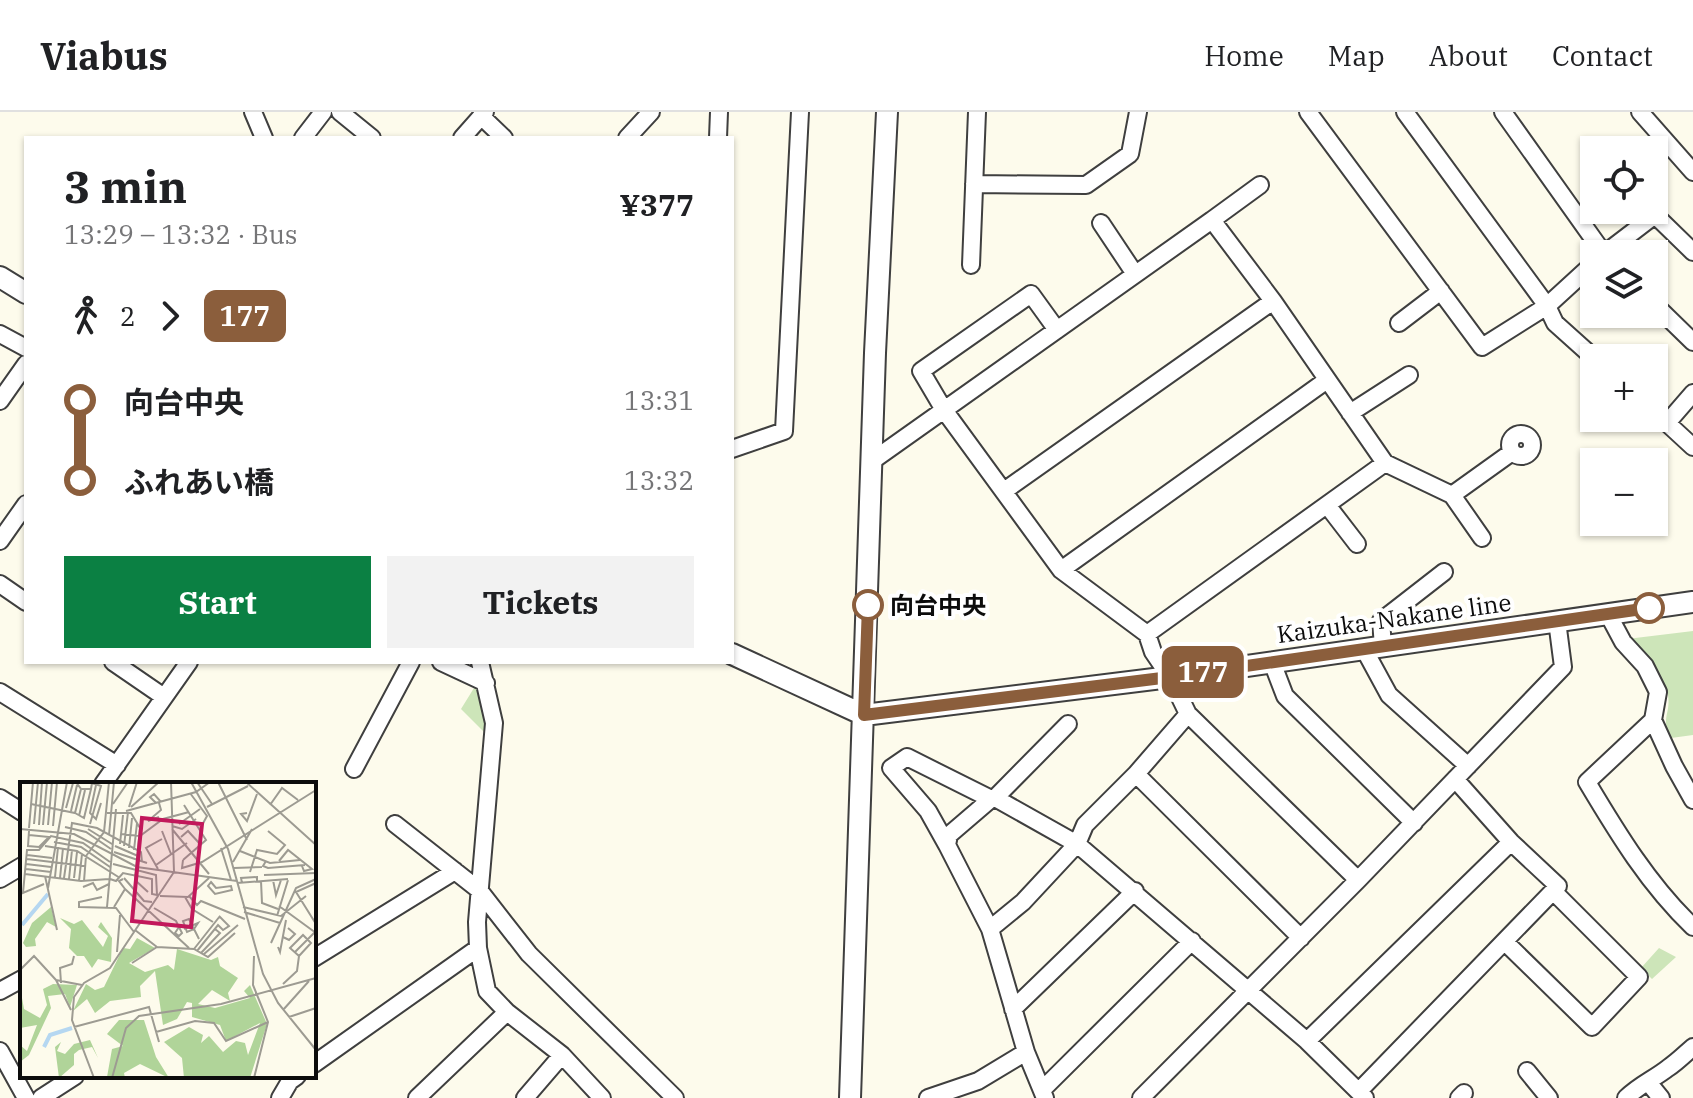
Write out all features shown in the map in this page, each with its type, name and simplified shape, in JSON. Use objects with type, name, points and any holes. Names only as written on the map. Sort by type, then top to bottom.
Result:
[{"type":"street","points":[[253,112],[263,136]]},
{"type":"street","points":[[305,136],[323,112]]},
{"type":"street","points":[[340,112],[370,136]]},
{"type":"street","points":[[629,136],[651,112]]},
{"type":"street","points":[[718,136],[719,112]]},
{"type":"street","points":[[734,448],[784,431],[800,112]]},
{"type":"street","points":[[850,1098],[887,112]]},
{"type":"street","points":[[971,265],[977,112]]},
{"type":"street","points":[[974,184],[1086,185],[1130,154],[1138,112]]},
{"type":"street","points":[[1308,112],[1482,347],[1547,306],[1580,276]]},
{"type":"street","points":[[1405,112],[1547,306],[1555,323],[1580,345]]},
{"type":"street","points":[[1503,112],[1594,240]]},
{"type":"street","points":[[1644,113],[1693,172]]},
{"type":"street","points":[[464,136],[483,114],[502,136]]},
{"type":"street","points":[[872,461],[1260,185]]},
{"type":"street","points":[[1622,240],[1655,215],[1693,252]]},
{"type":"street","points":[[1212,220],[1273,301],[1385,463],[1452,495],[1482,538]]},
{"type":"street","points":[[1101,223],[1135,274]]},
{"type":"street","points":[[0,277],[24,292]]},
{"type":"street","points":[[1399,323],[1441,291]]},
{"type":"street","points":[[1057,330],[1031,294],[921,371],[944,410],[1061,570],[1147,634],[1153,652],[1170,677],[1188,714],[1358,880]]},
{"type":"street","points":[[1004,491],[1273,301]]},
{"type":"street","points":[[1668,318],[1693,342]]},
{"type":"street","points":[[0,334],[24,347]]},
{"type":"street","points":[[0,401],[24,367]]},
{"type":"street","points":[[1350,413],[1409,375]]},
{"type":"street","points":[[1061,570],[1327,380]]},
{"type":"street","points":[[1668,422],[1693,393]]},
{"type":"street","points":[[1668,424],[1693,447]]},
{"type":"street","points":[[1452,495],[1512,452]]},
{"type":"street","points":[[1147,634],[1385,463]]},
{"type":"street","points":[[1327,505],[1357,544]]},
{"type":"street","points":[[0,541],[24,507]]},
{"type":"street","points":[[1444,572],[1381,621],[1374,647],[1389,695],[1468,766]]},
{"type":"street","points":[[0,584],[24,601]]},
{"type":"street","name":"Kaizuka-Nakane line","points":[[864,715],[1170,677],[1693,602]]},
{"type":"street","points":[[1608,614],[1623,642],[1645,666],[1658,692],[1653,720],[1693,800]]},
{"type":"street","points":[[1141,1098],[1414,823],[1563,667],[1557,621]]},
{"type":"street","points":[[734,655],[864,715]]},
{"type":"street","points":[[1272,662],[1285,696],[1414,823]]},
{"type":"street","points":[[116,664],[164,697]]},
{"type":"street","points":[[104,782],[188,664]]},
{"type":"street","points":[[354,769],[410,664]]},
{"type":"street","points":[[445,664],[486,683]]},
{"type":"street","points":[[481,664],[494,723],[479,890],[478,948],[487,991],[507,1012],[562,1055],[602,1098]]},
{"type":"street","points":[[0,692],[117,765]]},
{"type":"street","points":[[990,929],[1023,902],[1077,844],[1085,825],[1136,774],[1188,714]]},
{"type":"street","points":[[1653,720],[1587,782],[1631,855],[1693,927]]},
{"type":"street","points":[[947,845],[949,835],[993,799],[1068,724]]},
{"type":"street","points":[[1192,941],[1043,1094],[1026,1052],[990,929],[928,811],[891,768],[907,757],[1077,844],[1135,891],[1307,1041],[1362,1094],[1558,886],[1511,842],[1455,779]]},
{"type":"street","points":[[1136,774],[1301,938]]},
{"type":"street","points":[[0,798],[20,811]]},
{"type":"street","points":[[395,824],[479,890],[529,954],[675,1098]]},
{"type":"street","points":[[1307,1041],[1511,842]]},
{"type":"street","points":[[0,879],[20,867]]},
{"type":"street","points":[[316,957],[455,871]]},
{"type":"street","points":[[1013,1009],[1135,891]]},
{"type":"street","points":[[1505,942],[1592,1027],[1639,977],[1553,891]]},
{"type":"street","points":[[316,1063],[478,948]]},
{"type":"street","points":[[0,991],[20,980]]},
{"type":"street","points":[[417,1098],[507,1012]]},
{"type":"street","points":[[1626,1098],[1639,1085],[1648,1082],[1693,1047]]},
{"type":"street","points":[[0,1051],[26,1098]]},
{"type":"street","points":[[928,1098],[978,1081],[1026,1052]]},
{"type":"street","points":[[525,1098],[562,1055]]},
{"type":"street","points":[[1527,1071],[1549,1098]]},
{"type":"street","points":[[41,1098],[72,1078]]},
{"type":"street","points":[[280,1098],[294,1078]]},
{"type":"street","points":[[1648,1082],[1661,1098]]},
{"type":"green space","points":[[1693,631],[1693,735],[1671,738],[1666,726],[1669,701],[1662,679],[1627,639]]},
{"type":"green space","points":[[474,688],[483,690],[489,737],[461,709]]},
{"type":"green space","points":[[1659,948],[1676,957],[1652,979],[1641,968]]},
{"type":"bus line","name":"177","points":[[868,605],[864,715],[1170,677],[1649,608]]},
{"type":"place","name":"向台中央","points":[[868,605]]}]
